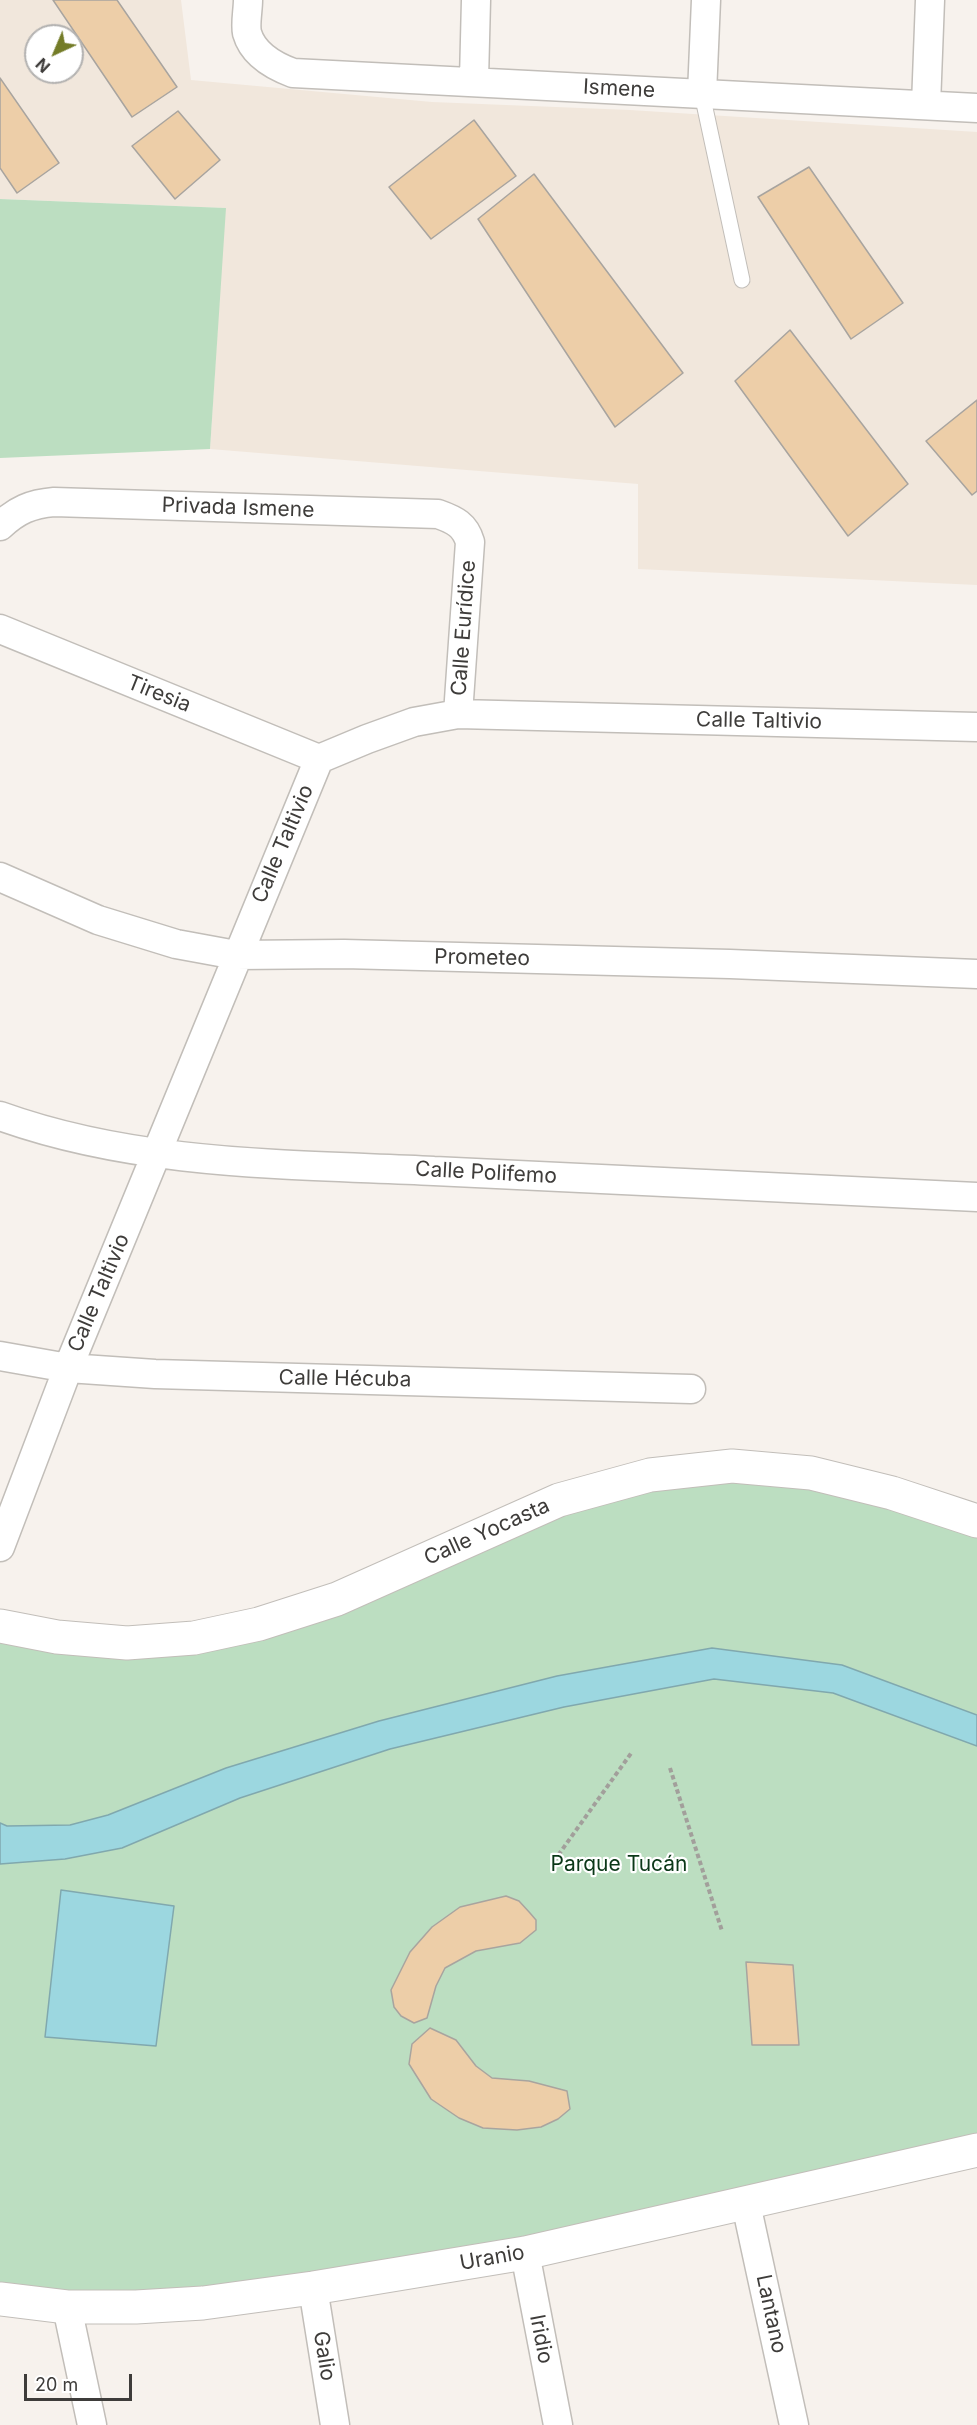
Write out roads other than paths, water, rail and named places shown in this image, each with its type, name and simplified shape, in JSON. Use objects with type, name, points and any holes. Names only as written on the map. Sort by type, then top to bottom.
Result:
[{"type":"street","name":"Ismene","points":[[248,0],[247,33],[254,46],[264,58],[277,67],[293,73],[474,80],[977,108]]},
{"type":"street","points":[[474,80],[476,0]]},
{"type":"street","points":[[702,94],[706,0]]},
{"type":"street","points":[[926,105],[930,0]]},
{"type":"street","name":"Privada Ismene","points":[[0,526],[14,513],[32,504],[54,502],[438,514],[454,520],[466,530],[470,542]]},
{"type":"street","name":"Calle Eurídice","points":[[458,714],[470,542]]},
{"type":"street","name":"Tiresia","points":[[0,630],[319,759]]},
{"type":"street","name":"Calle Taltivio","points":[[0,1547],[68,1368],[157,1155],[236,955],[319,759],[367,738],[414,723],[458,714],[977,727]]},
{"type":"street","name":"Prometeo","points":[[0,877],[98,920],[176,944],[236,955],[344,954],[730,964],[977,974]]},
{"type":"street","name":"Calle Polifemo","points":[[0,1116],[87,1142],[157,1155],[977,1197]]},
{"type":"street","name":"Calle Hécuba","points":[[0,1356],[68,1368],[178,1375],[691,1389]]},
{"type":"street","name":"Calle Yocasta","points":[[0,1626],[57,1637],[127,1643],[194,1638],[259,1624],[338,1599],[559,1500],[650,1475],[732,1466],[811,1473],[892,1493],[977,1521]]},
{"type":"street","name":"Uranio","points":[[0,2299],[67,2307],[203,2303],[313,2288],[525,2253],[976,2155]]},
{"type":"street","name":"Lantano","points":[[746,2204],[794,2425]]},
{"type":"street","name":"Iridio","points":[[525,2253],[558,2425]]},
{"type":"street","name":"Galio","points":[[313,2288],[335,2425]]},
{"type":"street","points":[[67,2307],[92,2425]]},
{"type":"lane","points":[[702,94],[742,280]]},
{"type":"water","points":[[712,1648],[842,1665],[977,1715],[977,1746],[833,1693],[714,1679],[564,1707],[390,1749],[240,1798],[122,1848],[65,1859],[0,1864],[0,1823],[7,1826],[70,1825],[108,1815],[226,1768],[379,1721],[557,1676]]},
{"type":"water","points":[[61,1890],[174,1906],[156,2046],[45,2037]]},
{"type":"park label","name":"Parque Tucán","points":[[619,1865]]}]
